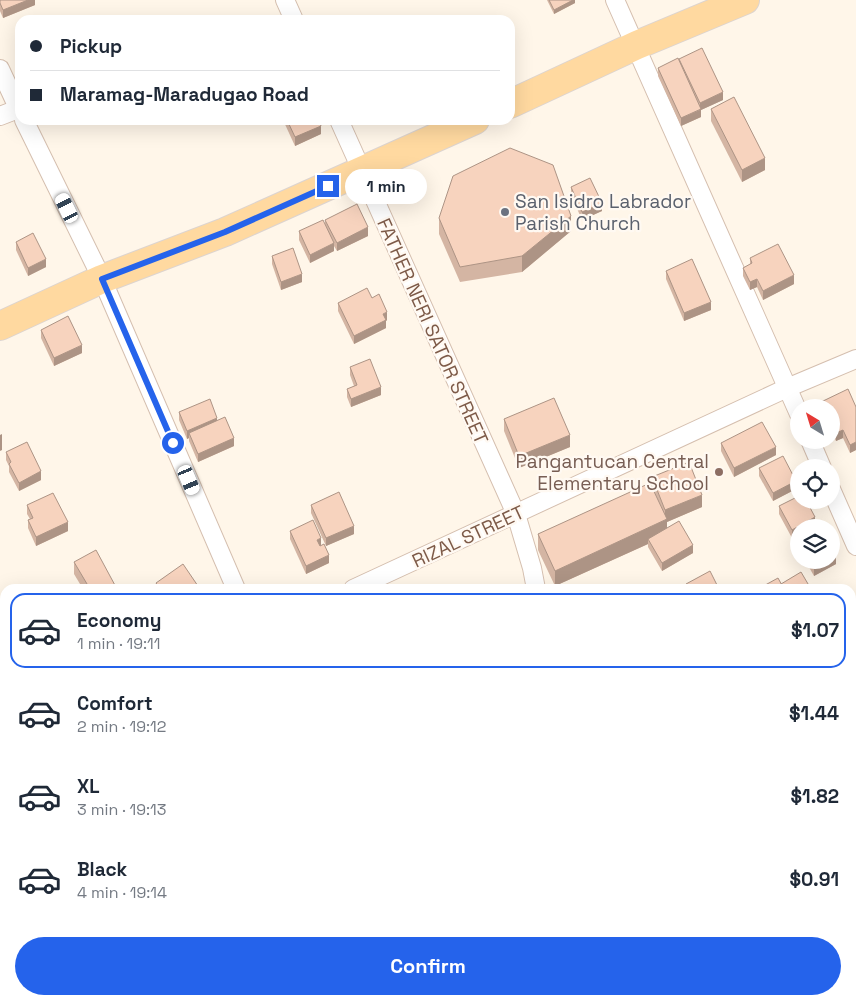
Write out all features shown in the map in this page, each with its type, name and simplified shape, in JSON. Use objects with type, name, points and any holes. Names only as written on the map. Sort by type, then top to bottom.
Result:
[{"type":"main road","points":[[515,102],[636,45],[745,0]]},
{"type":"main road","points":[[0,326],[102,279],[225,232],[464,125]]},
{"type":"street","points":[[285,0],[292,15]]},
{"type":"street","points":[[615,0],[792,399]]},
{"type":"street","points":[[0,69],[15,101]]},
{"type":"street","points":[[0,116],[15,115]]},
{"type":"street","points":[[26,125],[102,279],[234,584]]},
{"type":"street","name":"FATHER NERI SATOR STREET","points":[[341,125],[516,514],[535,584]]},
{"type":"street","name":"RIZAL STREET","points":[[364,584],[787,388],[856,358]]},
{"type":"street","points":[[840,509],[856,546]]},
{"type":"building","points":[[0,0],[28,0],[3,10]]},
{"type":"building","points":[[549,0],[573,0],[554,10]]},
{"type":"building","points":[[702,48],[723,92],[700,103],[679,59]]},
{"type":"building","points":[[678,58],[701,109],[681,118],[658,68]]},
{"type":"building","points":[[734,97],[765,158],[742,170],[711,109]]},
{"type":"building","points":[[289,125],[321,125],[321,126],[295,137]]},
{"type":"building","name":"San Isidro Labrador Parish Church","points":[[510,148],[553,165],[571,216],[522,256],[460,267],[439,218],[453,176]]},
{"type":"building","points":[[590,178],[602,203],[582,212],[571,187]]},
{"type":"building","points":[[357,204],[368,227],[337,243],[325,220]]},
{"type":"building","points":[[323,220],[334,243],[310,255],[299,231]]},
{"type":"building","points":[[33,233],[46,259],[28,268],[16,242]]},
{"type":"building","points":[[778,244],[794,275],[763,291],[757,279],[750,282],[743,268],[752,263],[750,258]]},
{"type":"building","points":[[293,248],[302,274],[281,282],[272,256]]},
{"type":"building","points":[[692,259],[711,302],[684,313],[666,271]]},
{"type":"building","points":[[367,288],[372,298],[379,294],[387,312],[383,314],[386,320],[354,336],[338,303]]},
{"type":"building","points":[[68,316],[82,345],[54,358],[41,330]]},
{"type":"building","points":[[370,359],[381,387],[351,399],[347,389],[357,385],[350,367]]},
{"type":"building","points":[[848,389],[856,407],[856,442],[850,445],[843,430],[840,431],[840,399],[827,399]]},
{"type":"building","points":[[554,398],[570,435],[519,456],[504,419]]},
{"type":"building","points":[[210,399],[217,418],[187,431],[179,412]]},
{"type":"building","points":[[225,417],[234,438],[198,454],[189,433]]},
{"type":"building","points":[[762,422],[776,447],[734,468],[721,443]]},
{"type":"building","points":[[27,442],[41,471],[19,483],[9,464],[11,462],[6,452]]},
{"type":"building","points":[[783,456],[790,469],[790,484],[773,493],[759,468]]},
{"type":"building","points":[[689,462],[702,495],[665,510],[652,477]]},
{"type":"building","points":[[650,483],[667,519],[555,571],[538,534]]},
{"type":"building","points":[[339,492],[354,526],[326,538],[311,505]]},
{"type":"building","points":[[53,493],[68,522],[36,537],[28,520],[33,518],[27,505]]},
{"type":"building","points":[[790,500],[790,509],[811,509],[815,517],[811,519],[790,519],[790,526],[779,506]]},
{"type":"building","points":[[313,520],[321,538],[317,540],[320,546],[324,544],[329,555],[306,566],[290,531]]},
{"type":"building","points":[[679,521],[693,545],[662,563],[648,539]]},
{"type":"building","points":[[96,550],[114,584],[87,584],[74,562]]},
{"type":"building","points":[[183,564],[197,584],[157,584]]},
{"type":"building","points":[[710,571],[716,584],[686,584]]},
{"type":"building","points":[[801,572],[808,584],[781,584]]},
{"type":"building","points":[[778,578],[781,584],[767,584]]},
{"type":"place","name":"San Isidro Labrador Parish Church","points":[[505,212]]},
{"type":"place","name":"Pangantucan Central Elementary School","points":[[719,472]]},
{"type":"route","points":[[173,443],[102,279],[225,232],[328,186]]}]
